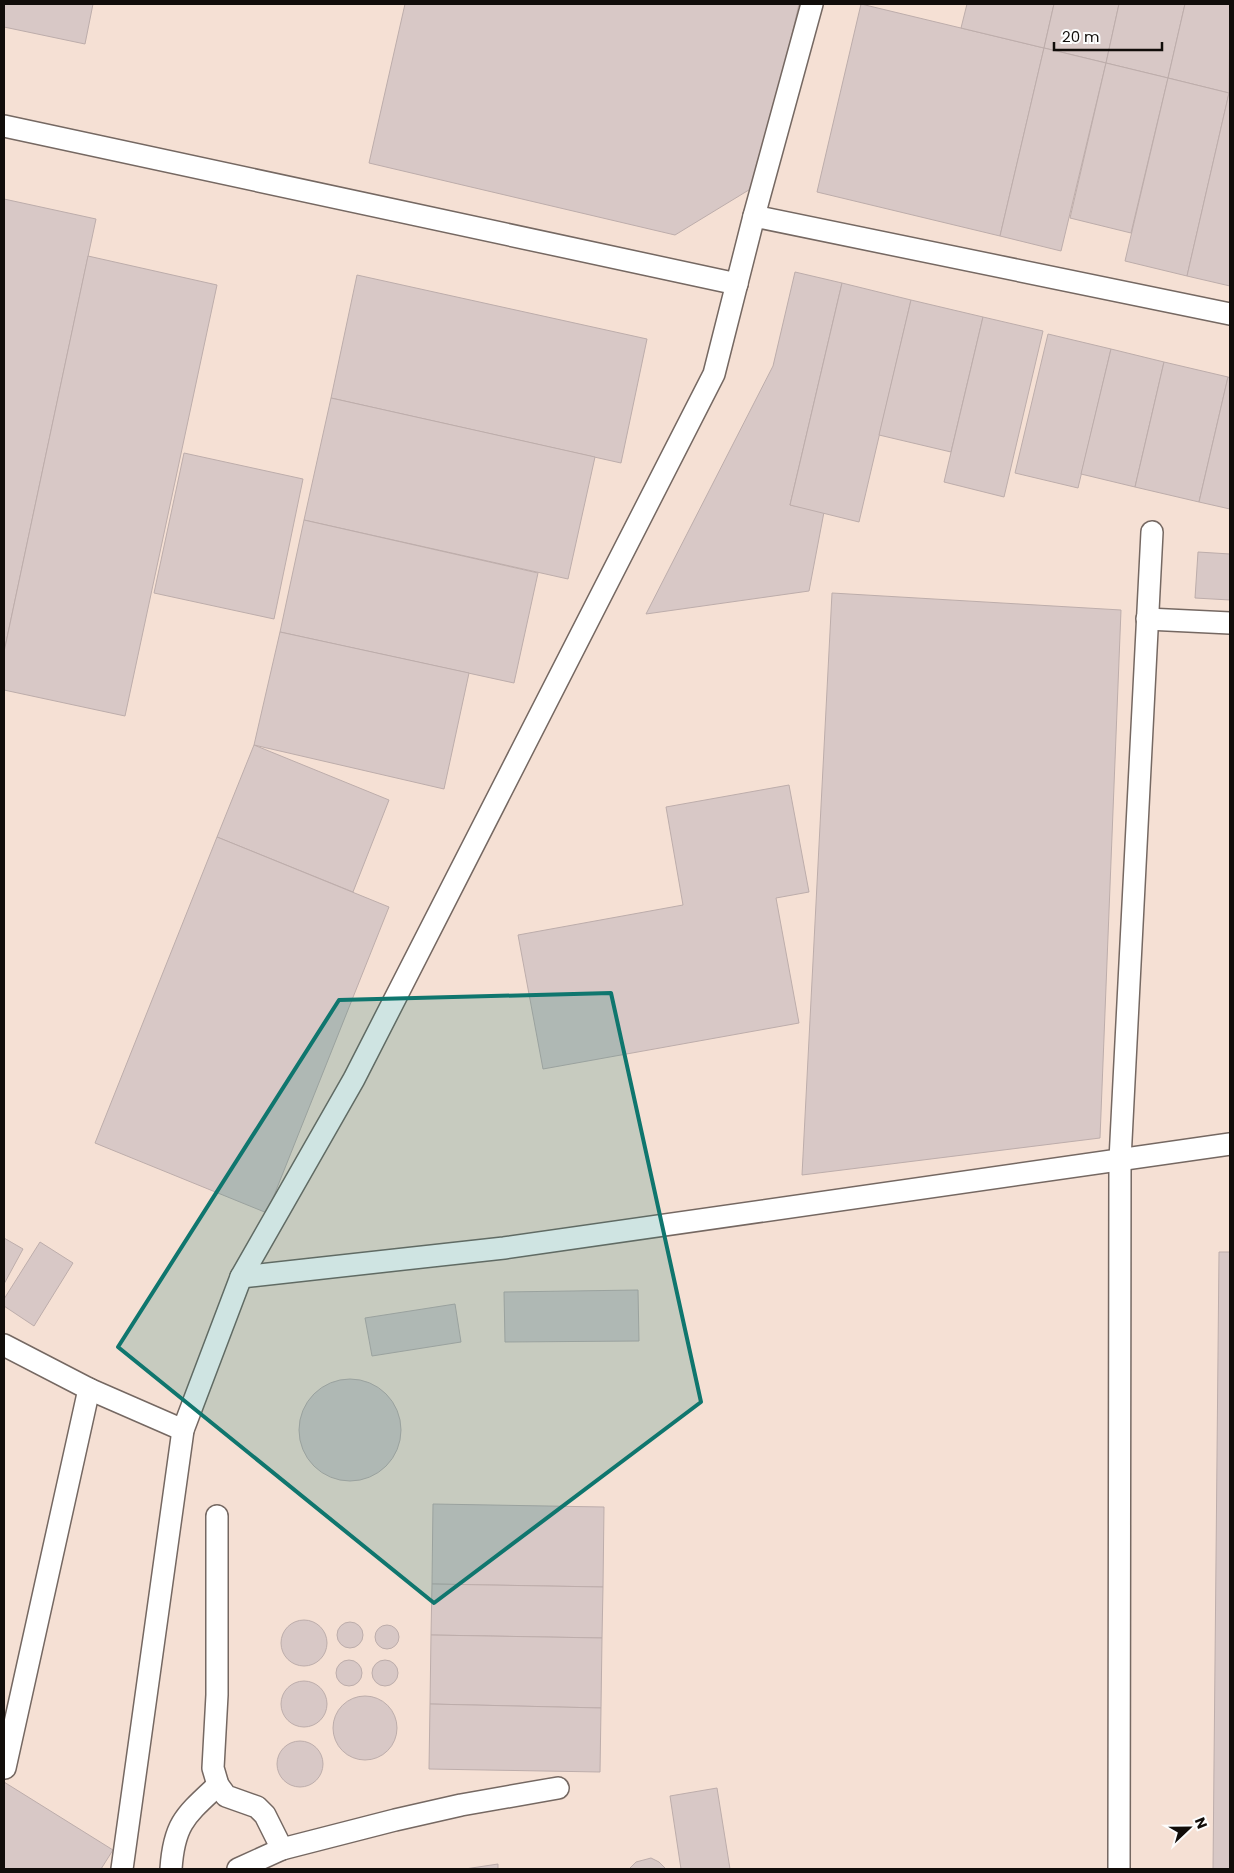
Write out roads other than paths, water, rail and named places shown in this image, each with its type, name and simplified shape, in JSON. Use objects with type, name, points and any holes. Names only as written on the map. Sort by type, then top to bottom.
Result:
[{"type":"lane","points":[[122,1869],[183,1430],[241,1277],[354,1078],[714,374],[754,216],[812,4]]},
{"type":"lane","points":[[4,126],[737,284]]},
{"type":"lane","points":[[754,216],[1230,314]]},
{"type":"lane","points":[[1119,1869],[1120,1160],[1152,532]]},
{"type":"lane","points":[[1147,619],[1230,623]]},
{"type":"lane","points":[[241,1277],[504,1248],[1230,1144]]},
{"type":"lane","points":[[4,1345],[89,1389],[183,1430]]},
{"type":"lane","points":[[6,1768],[89,1389]]},
{"type":"lane","points":[[217,1516],[216,1695],[213,1768],[218,1786],[226,1796],[257,1808],[265,1815],[282,1849]]},
{"type":"lane","points":[[171,1869],[172,1850],[180,1825],[190,1812],[218,1786]]},
{"type":"lane","points":[[238,1869],[282,1849],[461,1804],[558,1788]]}]
